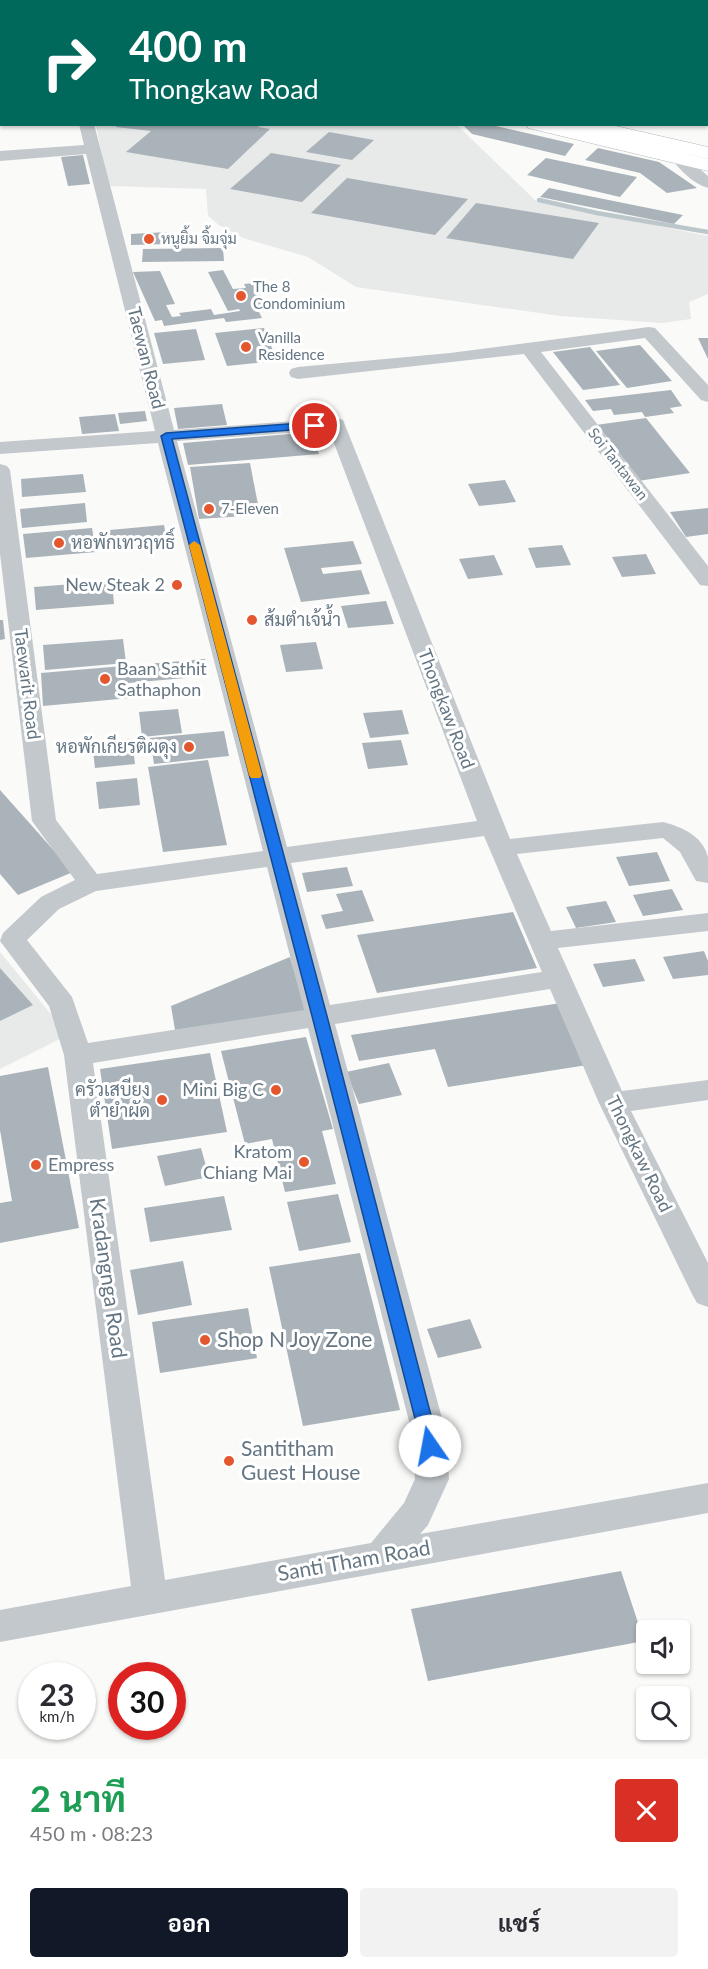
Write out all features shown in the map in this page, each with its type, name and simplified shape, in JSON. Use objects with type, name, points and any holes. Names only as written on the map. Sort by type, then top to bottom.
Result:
[{"type":"main road","points":[[543,126],[708,165]]},
{"type":"main road","points":[[587,126],[708,153]]},
{"type":"main road","points":[[647,126],[708,140]]},
{"type":"street","name":"Taewan Road","points":[[86,126],[429,1433],[432,1479],[416,1514],[382,1556]]},
{"type":"street","points":[[0,156],[92,149]]},
{"type":"street","points":[[679,158],[690,170],[708,183]]},
{"type":"street","points":[[298,373],[529,348],[649,332],[708,396]]},
{"type":"street","name":"Soi Tantawan","points":[[529,348],[708,580]]},
{"type":"street","name":"Thongkaw Road","points":[[0,448],[336,424],[496,838],[542,941],[556,979],[613,1104],[708,1294]]},
{"type":"street","name":"Taewarit Road","points":[[0,470],[44,821],[90,883]]},
{"type":"street","points":[[90,883],[277,857],[496,838],[663,830],[676,832],[683,837],[705,875]]},
{"type":"street","name":"Kradangnga Road","points":[[90,883],[50,903],[12,939],[62,1004],[78,1055],[150,1599]]},
{"type":"street","points":[[542,941],[708,922]]},
{"type":"street","points":[[78,1055],[556,979]]},
{"type":"street","points":[[613,1104],[708,1090]]},
{"type":"street","name":"Santi Tham Road","points":[[0,1626],[708,1498]]},
{"type":"shaded area","points":[[96,126],[458,126],[536,201],[708,236],[708,294],[689,302],[691,319],[662,323],[560,316],[356,287],[308,257],[243,238],[219,225],[208,216],[206,189],[108,186]]},
{"type":"shaded area","points":[[0,952],[68,1035],[0,1069]]},
{"type":"building","points":[[259,126],[270,129],[228,169],[126,152],[151,131],[116,127]]},
{"type":"building","points":[[464,126],[496,126],[574,144],[565,156],[472,134]]},
{"type":"building","points":[[329,132],[374,140],[352,160],[306,152]]},
{"type":"building","points":[[598,148],[659,162],[697,188],[667,193],[640,173],[585,160]]},
{"type":"building","points":[[271,153],[341,165],[302,202],[230,189]]},
{"type":"building","points":[[83,155],[90,184],[68,186],[61,157]]},
{"type":"building","points":[[546,158],[637,177],[620,197],[527,175]]},
{"type":"building","points":[[347,178],[468,199],[435,235],[311,213]]},
{"type":"building","points":[[549,188],[683,215],[674,224],[540,197]]},
{"type":"building","points":[[476,203],[599,223],[573,259],[446,238]]},
{"type":"building","name":"หนูยิ้ม จิ้มจุ่ม","points":[[167,232],[168,244],[131,245],[131,234]]},
{"type":"building","points":[[223,248],[224,261],[142,262],[143,249]]},
{"type":"building","name":"The 8 Condominium","points":[[223,270],[233,289],[246,288],[244,284],[254,283],[268,309],[258,310],[262,318],[226,322],[224,318],[164,326],[162,320],[155,321],[133,272],[160,271],[175,304],[166,305],[172,317],[181,316],[179,313],[211,309],[214,315],[240,311],[239,309],[228,311],[208,272]]},
{"type":"building","name":"Vanilla Residence","points":[[264,328],[277,361],[227,366],[215,333]]},
{"type":"building","points":[[196,329],[205,360],[163,364],[154,333]]},
{"type":"building","points":[[698,338],[708,338],[708,359]]},
{"type":"building","points":[[640,345],[672,381],[627,388],[596,351]]},
{"type":"building","points":[[590,347],[620,385],[583,390],[553,352]]},
{"type":"building","points":[[671,390],[682,406],[670,408],[674,413],[645,417],[642,412],[614,415],[611,409],[593,411],[585,400]]},
{"type":"building","points":[[222,404],[227,425],[178,429],[174,408]]},
{"type":"building","points":[[145,411],[147,421],[120,424],[118,413]]},
{"type":"building","points":[[115,414],[119,431],[82,434],[79,417]]},
{"type":"building","points":[[646,418],[690,473],[638,481],[596,425]]},
{"type":"building","points":[[312,432],[319,454],[188,465],[183,443]]},
{"type":"building","points":[[250,463],[260,515],[199,519],[190,467]]},
{"type":"building","points":[[83,474],[86,492],[22,497],[21,479]]},
{"type":"building","points":[[505,480],[516,502],[479,506],[468,484]]},
{"type":"building","points":[[85,503],[87,522],[22,528],[20,509]]},
{"type":"building","points":[[708,508],[708,534],[686,537],[670,512]]},
{"type":"building","points":[[164,525],[168,545],[102,550],[99,531]]},
{"type":"building","name":"หอพักเทวฤทธิ์","points":[[92,528],[96,552],[26,558],[23,534]]},
{"type":"building","points":[[353,541],[362,564],[321,568],[323,574],[361,570],[370,594],[301,602],[284,548]]},
{"type":"building","points":[[562,545],[571,565],[536,568],[528,548]]},
{"type":"building","points":[[646,554],[656,574],[622,577],[612,557]]},
{"type":"building","points":[[494,555],[503,575],[468,579],[459,559]]},
{"type":"building","points":[[112,581],[114,604],[36,610],[34,587]]},
{"type":"building","points":[[386,601],[394,624],[348,628],[341,606]]},
{"type":"building","points":[[0,620],[3,620],[5,639],[0,640]]},
{"type":"building","points":[[123,639],[126,663],[45,670],[43,645]]},
{"type":"building","points":[[316,642],[323,669],[286,672],[280,645]]},
{"type":"building","name":"Baan Sathit Sathaphon","points":[[205,659],[208,676],[128,683],[130,698],[43,706],[41,673]]},
{"type":"building","points":[[178,709],[182,733],[142,737],[139,712]]},
{"type":"building","points":[[402,710],[409,734],[370,738],[363,713]]},
{"type":"building","name":"หอพักเกียรติผดุง","points":[[224,731],[229,756],[154,764],[150,738]]},
{"type":"building","points":[[132,739],[135,764],[95,768],[92,742]]},
{"type":"building","points":[[401,740],[408,765],[368,769],[362,743]]},
{"type":"building","points":[[208,760],[227,845],[163,852],[148,767]]},
{"type":"building","points":[[137,778],[140,805],[99,809],[96,782]]},
{"type":"building","points":[[0,790],[73,872],[18,895],[0,874]]},
{"type":"building","points":[[657,852],[670,881],[629,886],[616,857]]},
{"type":"building","points":[[347,867],[353,886],[307,892],[302,873]]},
{"type":"building","points":[[672,889],[683,910],[643,916],[633,895]]},
{"type":"building","points":[[362,890],[374,921],[326,929],[321,915],[343,911],[336,894]]},
{"type":"building","points":[[606,901],[616,922],[576,928],[566,907]]},
{"type":"building","points":[[513,912],[537,968],[377,993],[357,935]]},
{"type":"building","points":[[704,951],[708,961],[708,975],[673,979],[663,957]]},
{"type":"building","points":[[290,957],[306,1011],[175,1030],[171,1006]]},
{"type":"building","points":[[635,959],[645,981],[603,987],[593,964]]},
{"type":"building","points":[[0,968],[33,1005],[0,1021]]},
{"type":"building","points":[[561,1003],[587,1065],[448,1087],[435,1049],[359,1061],[351,1035]]},
{"type":"building","name":"Mini Big C","points":[[306,1037],[333,1129],[322,1131],[336,1184],[285,1192],[272,1139],[245,1144],[221,1051]]},
{"type":"building","name":"ครัวเสบียง ตำยำผัด","points":[[210,1053],[227,1132],[112,1149],[100,1069]]},
{"type":"building","points":[[389,1063],[402,1095],[359,1104],[346,1072]]},
{"type":"building","name":"Empress","points":[[48,1067],[79,1228],[0,1243],[0,1203],[12,1201],[0,1130],[0,1076]]},
{"type":"building","points":[[201,1148],[209,1177],[165,1186],[157,1156]]},
{"type":"building","points":[[338,1194],[351,1242],[299,1251],[287,1202]]},
{"type":"building","points":[[224,1196],[232,1230],[150,1242],[144,1208]]},
{"type":"building","points":[[360,1253],[400,1410],[303,1426],[269,1267]]},
{"type":"building","points":[[183,1261],[192,1305],[138,1315],[130,1270]]},
{"type":"building","name":"Shop N Joy Zone","points":[[248,1308],[257,1358],[160,1373],[152,1322]]},
{"type":"building","points":[[470,1319],[482,1348],[438,1358],[427,1329]]},
{"type":"building","points":[[621,1571],[637,1620],[636,1642],[428,1681],[411,1609]]},
{"type":"waterway","points":[[539,200],[597,213],[708,232]]},
{"type":"slow traffic","points":[[194,545],[256,775]]},
{"type":"place","name":"หนูยิ้ม จิ้มจุ่ม","points":[[149,239]]},
{"type":"place","name":"The 8 Condominium","points":[[241,296]]},
{"type":"place","name":"Vanilla Residence","points":[[246,347]]},
{"type":"place","name":"7-Eleven","points":[[209,509]]},
{"type":"place","name":"หอพักเทวฤทธิ์","points":[[59,543]]},
{"type":"place","name":"New Steak 2","points":[[177,585]]},
{"type":"place","name":"ส้มตำเจ้น้ำ","points":[[252,620]]},
{"type":"place","name":"Baan Sathit Sathaphon","points":[[105,679]]},
{"type":"place","name":"หอพักเกียรติผดุง","points":[[189,747]]},
{"type":"place","name":"Mini Big C","points":[[276,1090]]},
{"type":"place","name":"ครัวเสบียง ตำยำผัด","points":[[162,1100]]},
{"type":"place","name":"Kratom Chiang Mai","points":[[304,1162]]},
{"type":"place","name":"Empress","points":[[36,1165]]},
{"type":"place","name":"Shop N Joy Zone","points":[[205,1340]]},
{"type":"place","name":"Santitham Guest House","points":[[229,1461]]},
{"type":"route","points":[[315,426],[166,436],[429,1433],[430,1446]]}]
